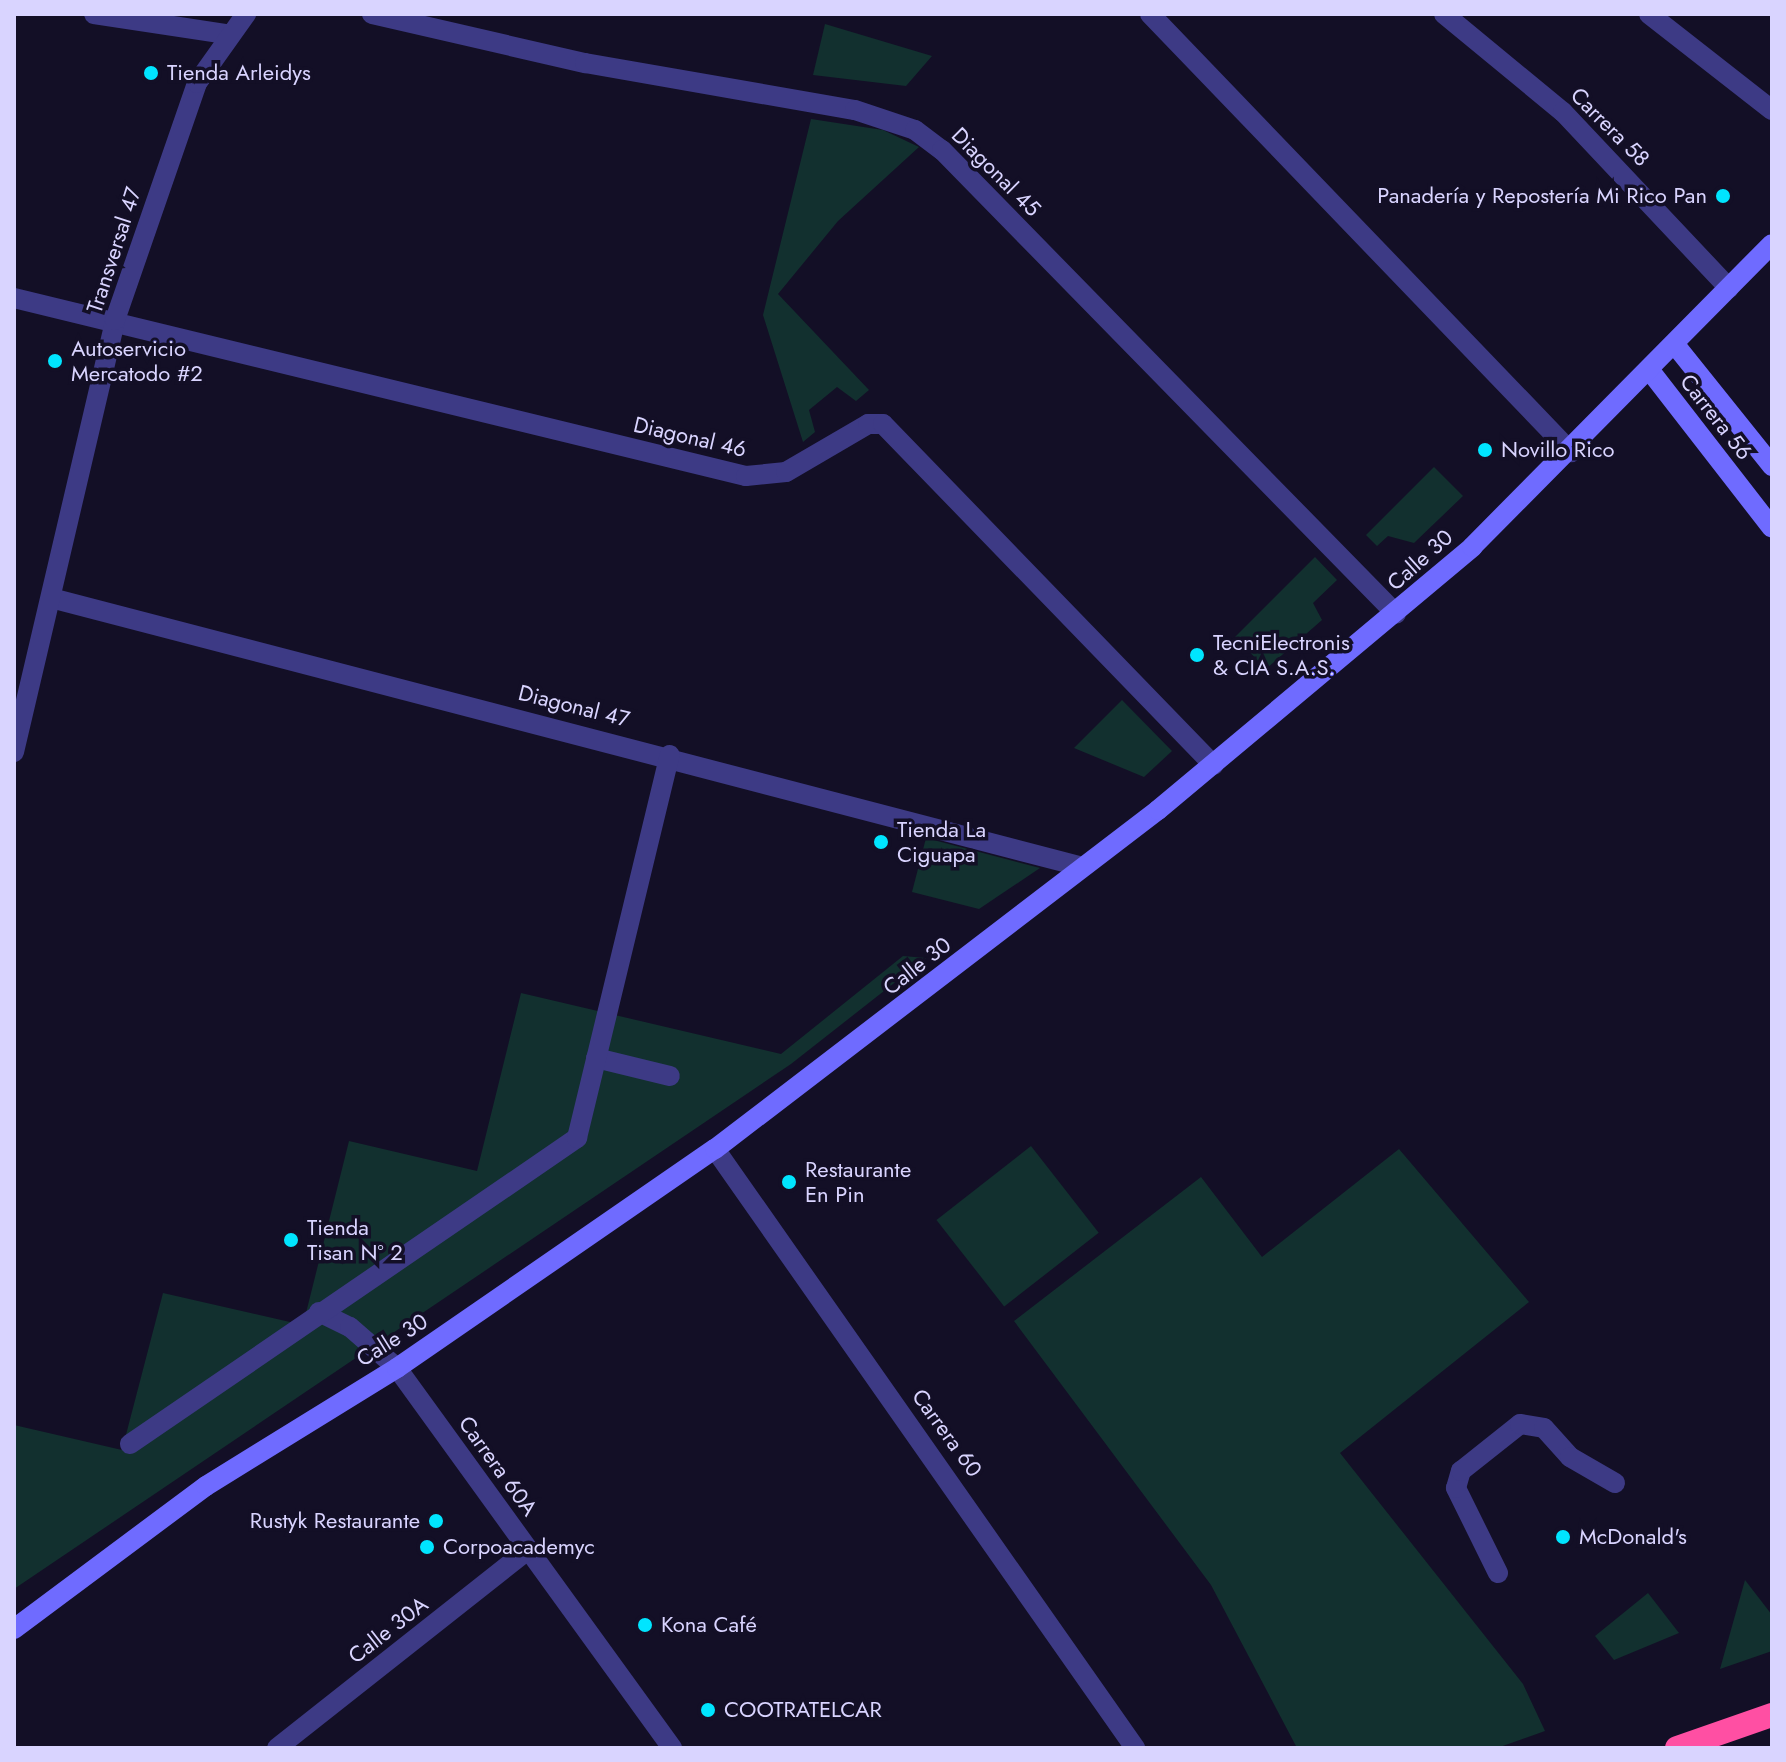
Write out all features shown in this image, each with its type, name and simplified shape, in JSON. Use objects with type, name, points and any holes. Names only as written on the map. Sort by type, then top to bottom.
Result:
[{"type":"highway","points":[[1677,1748],[1772,1715]]},
{"type":"main road","name":"Calle 30","points":[[14,1629],[206,1486],[397,1368],[715,1149],[1214,765],[1396,614],[1571,452],[1772,244]]},
{"type":"main road","name":"Carrera 56","points":[[1676,346],[1772,466]]},
{"type":"main road","name":"Carrera 56","points":[[1651,372],[1772,528]]},
{"type":"street","points":[[94,14],[227,34]]},
{"type":"street","name":"Transversal 47","points":[[14,752],[19,698],[51,598],[115,320],[191,99],[227,34],[246,14]]},
{"type":"street","name":"Diagonal 45","points":[[372,14],[585,63],[855,110],[915,130],[942,150],[1396,614]]},
{"type":"street","points":[[1150,14],[1571,452]]},
{"type":"street","name":"Carrera 58","points":[[1444,14],[1563,112],[1729,288]]},
{"type":"street","points":[[1649,14],[1772,110]]},
{"type":"street","name":"Diagonal 46","points":[[14,298],[115,320],[746,476],[786,472],[868,424],[883,424],[1214,765]]},
{"type":"street","name":"Diagonal 47","points":[[51,598],[670,755],[1083,867]]},
{"type":"street","points":[[130,1444],[577,1138],[670,755]]},
{"type":"street","points":[[596,1058],[670,1076]]},
{"type":"street","name":"Carrera 60","points":[[715,1149],[1135,1748]]},
{"type":"street","name":"Carrera 60A","points":[[319,1312],[350,1327],[397,1368],[672,1748]]},
{"type":"street","points":[[1498,1573],[1456,1488],[1461,1471],[1520,1424],[1544,1428],[1570,1457],[1615,1483]]},
{"type":"street","name":"Calle 30A","points":[[277,1748],[528,1550]]},
{"type":"green space","points":[[825,24],[932,56],[906,86],[813,75]]},
{"type":"green space","points":[[811,119],[883,130],[919,147],[838,221],[778,294],[869,390],[856,401],[837,387],[809,410],[815,432],[803,442],[763,315]]},
{"type":"green space","points":[[1434,467],[1463,496],[1414,543],[1388,536],[1377,546],[1366,535]]},
{"type":"green space","points":[[1315,557],[1337,580],[1313,603],[1322,620],[1266,669],[1235,637]]},
{"type":"green space","points":[[1122,700],[1172,751],[1144,777],[1074,748]]},
{"type":"green space","points":[[926,838],[1040,868],[979,909],[912,892]]},
{"type":"green space","points":[[903,956],[926,958],[791,1064],[14,1589],[14,1425],[122,1450],[163,1293],[303,1325],[349,1141],[477,1171],[521,993],[781,1054]]},
{"type":"green space","points":[[1031,1146],[1099,1233],[1004,1307],[936,1220]]},
{"type":"green space","points":[[1399,1149],[1529,1302],[1340,1453],[1523,1684],[1545,1731],[1497,1748],[1297,1748],[1211,1585],[1014,1321],[1201,1177],[1262,1257]]},
{"type":"green space","points":[[1745,1580],[1772,1615],[1772,1651],[1720,1669]]},
{"type":"green space","points":[[1648,1593],[1679,1633],[1614,1660],[1595,1636]]},
{"type":"place","name":"Tienda Arleidys","points":[[151,73]]},
{"type":"place","name":"Panadería y Repostería Mi Rico Pan","points":[[1723,196]]},
{"type":"place","name":"Autoservicio Mercatodo #2","points":[[55,361]]},
{"type":"place","name":"Novillo Rico","points":[[1485,450]]},
{"type":"place","name":"TecniElectronis & CIA S.A.S.","points":[[1197,655]]},
{"type":"place","name":"Tienda La Ciguapa","points":[[881,842]]},
{"type":"place","name":"Restaurante En Pin","points":[[789,1182]]},
{"type":"place","name":"Tienda Tisan N° 2","points":[[291,1240]]},
{"type":"place","name":"Rustyk Restaurante","points":[[436,1521]]},
{"type":"place","name":"McDonald's","points":[[1563,1537]]},
{"type":"place","name":"Corpoacademyc","points":[[427,1547]]},
{"type":"place","name":"Kona Café","points":[[645,1625]]},
{"type":"place","name":"COOTRATELCAR","points":[[708,1710]]}]
